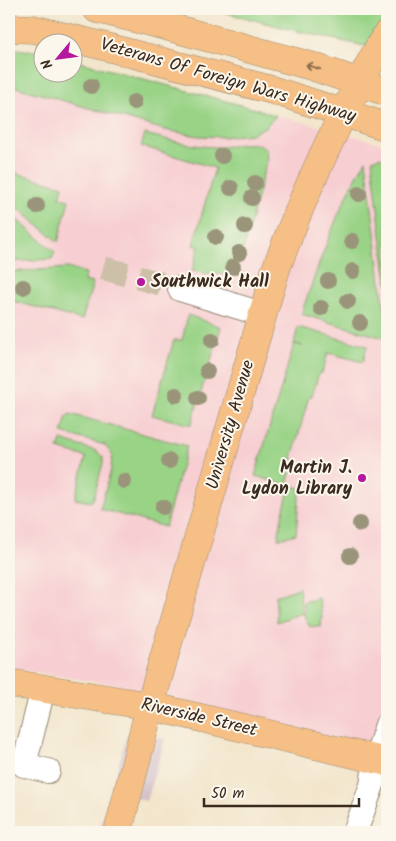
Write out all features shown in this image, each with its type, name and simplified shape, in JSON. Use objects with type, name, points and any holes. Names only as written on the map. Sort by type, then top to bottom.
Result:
[{"type":"main road","name":"Veterans Of Foreign Wars Highway","points":[[97,9],[312,66],[387,92]]},
{"type":"main road","name":"Veterans Of Foreign Wars Highway","points":[[9,28],[33,29],[272,90],[387,127]]},
{"type":"main road","name":"University Avenue","points":[[118,832],[150,706],[262,314],[289,232],[344,113],[387,34]]},
{"type":"main road","name":"Riverside Street","points":[[9,684],[150,706],[382,761]]},
{"type":"street","points":[[180,290],[262,314]]},
{"type":"street","points":[[43,689],[24,765],[48,771]]},
{"type":"street","points":[[355,832],[382,761],[387,725]]},
{"type":"shaded area","points":[[9,48],[32,51],[32,82],[82,82],[82,62],[387,145],[387,752],[270,721],[116,685],[9,668]]},
{"type":"shaded area","points":[[128,732],[140,733],[113,832],[99,832]]},
{"type":"shaded area","points":[[152,736],[165,739],[146,801],[135,798]]},
{"type":"green space","points":[[211,9],[387,9],[387,51],[297,31]]},
{"type":"green space","points":[[9,48],[32,51],[32,82],[82,82],[82,62],[276,116],[265,127],[251,134],[224,137],[198,136],[165,130],[9,85]]},
{"type":"green space","points":[[145,134],[199,146],[218,147],[255,144],[266,149],[267,160],[246,238],[234,272],[207,274],[192,271],[199,247],[193,245],[215,168],[141,146]]},
{"type":"green space","points":[[379,157],[387,160],[387,284],[372,160]]},
{"type":"green space","points":[[366,160],[387,339],[301,314],[322,255],[346,197]]},
{"type":"green space","points":[[9,171],[63,186],[60,198],[69,200],[58,242],[13,204],[16,194],[9,191]]},
{"type":"green space","points":[[9,213],[55,252],[52,259],[9,262]]},
{"type":"green space","points":[[67,268],[86,273],[84,281],[93,283],[82,320],[9,300],[9,272]]},
{"type":"green space","points":[[188,315],[221,327],[191,425],[152,415],[174,340],[182,340]]},
{"type":"green space","points":[[298,327],[367,346],[363,362],[328,353],[312,396],[309,396],[292,458],[294,459],[287,485],[255,476],[294,344],[303,346],[294,343]]},
{"type":"green space","points":[[70,414],[187,446],[165,527],[100,509],[111,469],[112,455],[105,445],[62,433],[67,416]]},
{"type":"green space","points":[[61,440],[96,451],[103,457],[103,463],[91,502],[75,499],[86,457],[58,449]]},
{"type":"green space","points":[[290,485],[300,488],[296,534],[278,539],[282,517]]},
{"type":"green space","points":[[299,588],[302,613],[277,622],[275,596]]},
{"type":"green space","points":[[319,598],[322,617],[321,627],[309,626],[303,613],[305,612],[303,602]]},
{"type":"tunnel","points":[[103,268],[180,289]]},
{"type":"place","name":"Southwick Hall","points":[[141,282]]},
{"type":"place","name":"Martin J. Lydon Library","points":[[362,478]]}]
